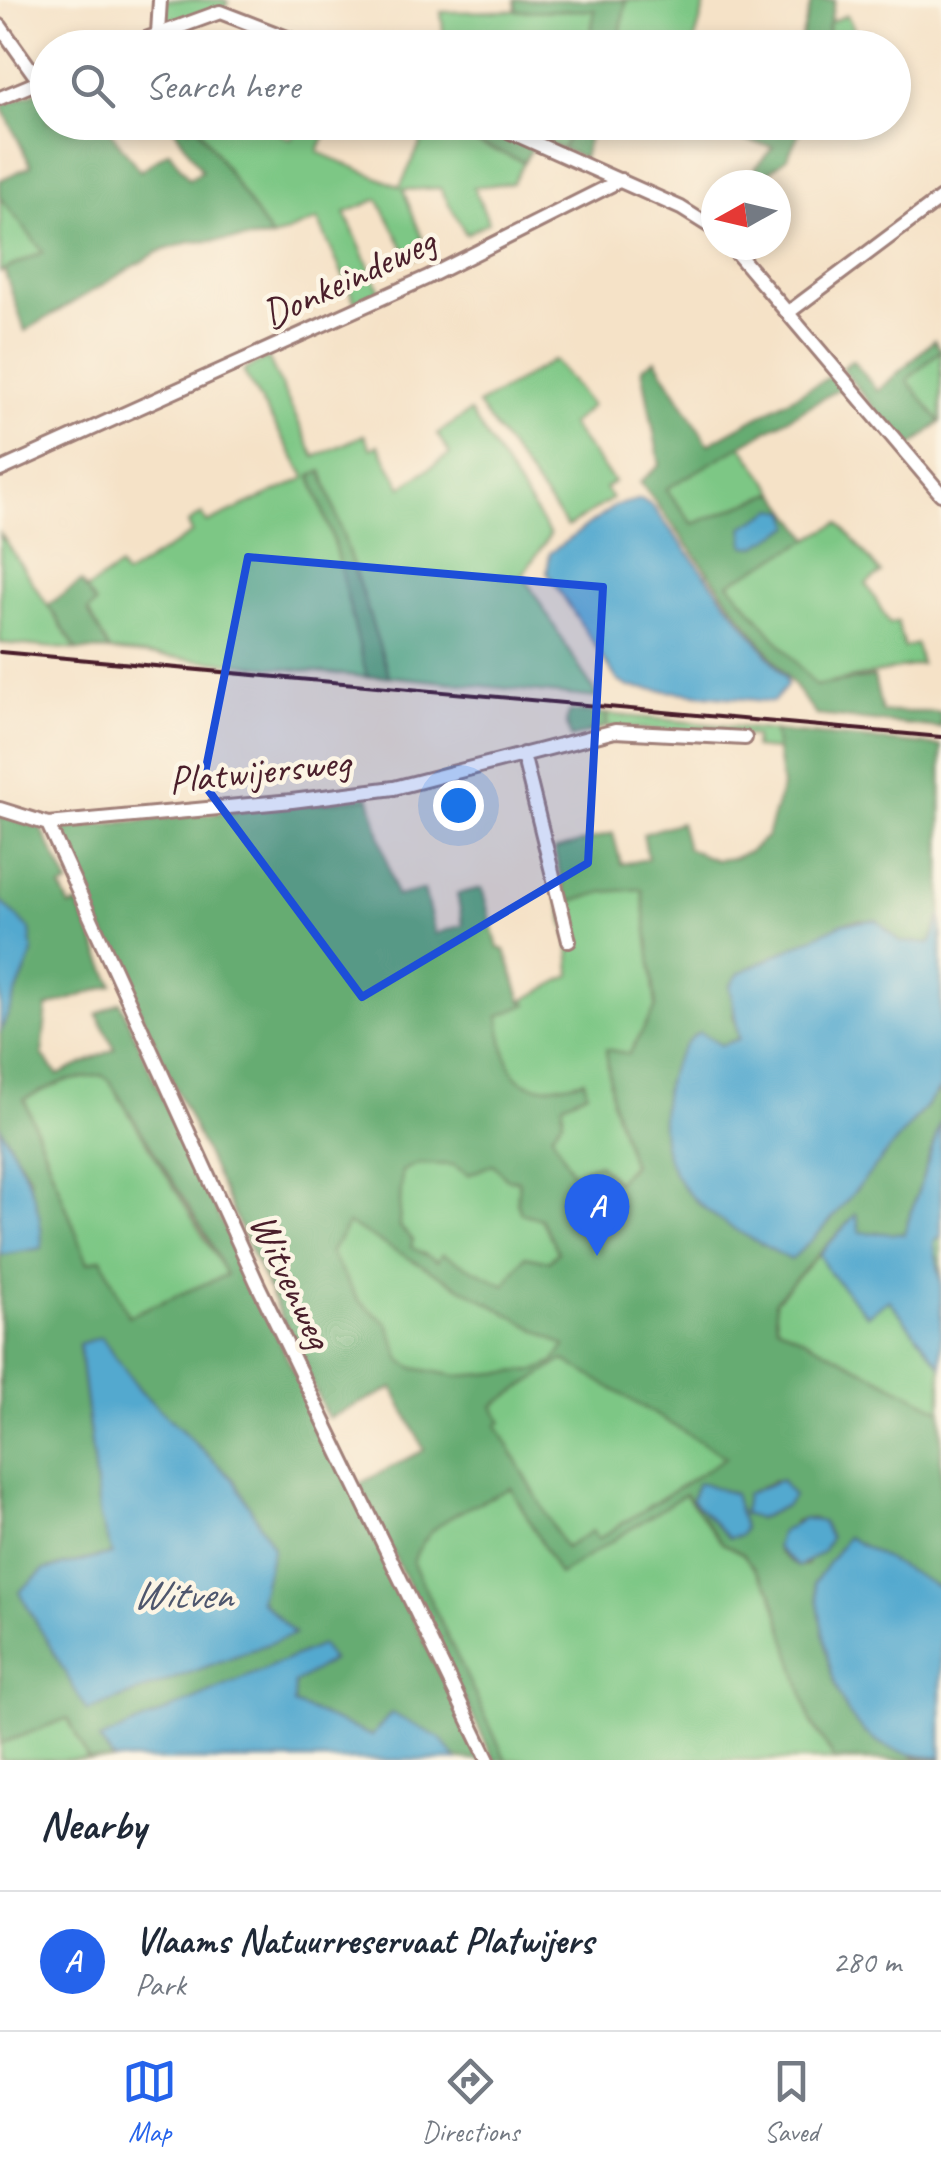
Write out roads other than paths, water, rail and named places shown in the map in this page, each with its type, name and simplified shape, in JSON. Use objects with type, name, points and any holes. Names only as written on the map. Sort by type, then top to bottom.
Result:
[{"type":"street","points":[[158,30],[160,0]]},
{"type":"street","points":[[168,30],[228,12],[270,30]]},
{"type":"street","points":[[0,26],[30,64]]},
{"type":"street","points":[[0,98],[30,85]]},
{"type":"street","points":[[529,140],[701,219]]},
{"type":"street","name":"Donkeindeweg","points":[[0,470],[426,278],[621,180]]},
{"type":"street","points":[[789,312],[941,198]]},
{"type":"street","points":[[743,260],[941,494]]},
{"type":"street","name":"Platwijersweg","points":[[0,809],[48,824],[373,791],[615,731],[745,738]]},
{"type":"street","points":[[524,754],[569,941]]},
{"type":"street","name":"Witvenweg","points":[[48,824],[257,1284],[488,1760]]},
{"type":"water","points":[[641,499],[652,506],[786,678],[787,686],[773,702],[629,687],[618,681],[547,572],[550,553],[615,506]]},
{"type":"water","points":[[775,509],[788,511],[792,526],[755,547],[745,546],[743,527]]},
{"type":"water","points":[[0,900],[30,929],[33,953],[0,1033]]},
{"type":"water","points":[[941,915],[941,1088],[824,1228],[791,1260],[713,1215],[693,1198],[666,1154],[662,1125],[665,1091],[677,1058],[699,1032],[721,1045],[739,1039],[730,986],[739,973],[843,923],[877,920],[900,942],[931,943]]},
{"type":"water","points":[[941,1121],[941,1236],[934,1243],[941,1282],[941,1366],[889,1300],[867,1315],[827,1270],[820,1254],[856,1214],[860,1232],[904,1234]]},
{"type":"water","points":[[0,1127],[24,1170],[35,1200],[42,1248],[0,1255]]},
{"type":"water","name":"Witven","points":[[101,1337],[140,1391],[234,1480],[273,1547],[260,1600],[295,1634],[87,1711],[19,1592],[44,1570],[112,1554],[100,1519],[79,1344]]},
{"type":"water","points":[[781,1480],[793,1496],[787,1505],[758,1519],[743,1514],[746,1494]]},
{"type":"water","points":[[696,1484],[734,1494],[744,1528],[740,1536],[729,1538],[692,1500]]},
{"type":"water","points":[[804,1518],[822,1522],[830,1538],[822,1552],[798,1567],[776,1548],[780,1533]]},
{"type":"water","points":[[847,1537],[941,1589],[941,1758],[904,1753],[876,1741],[856,1724],[842,1702],[814,1583]]},
{"type":"water","name":"Witven","points":[[321,1645],[332,1660],[295,1683],[294,1704],[372,1736],[391,1713],[440,1738],[457,1760],[114,1760],[99,1740]]},
{"type":"railway","points":[[0,652],[941,737]]},
{"type":"place","name":"Vlaams Natuurreservaat Platwijers","points":[[597,1256]]}]
